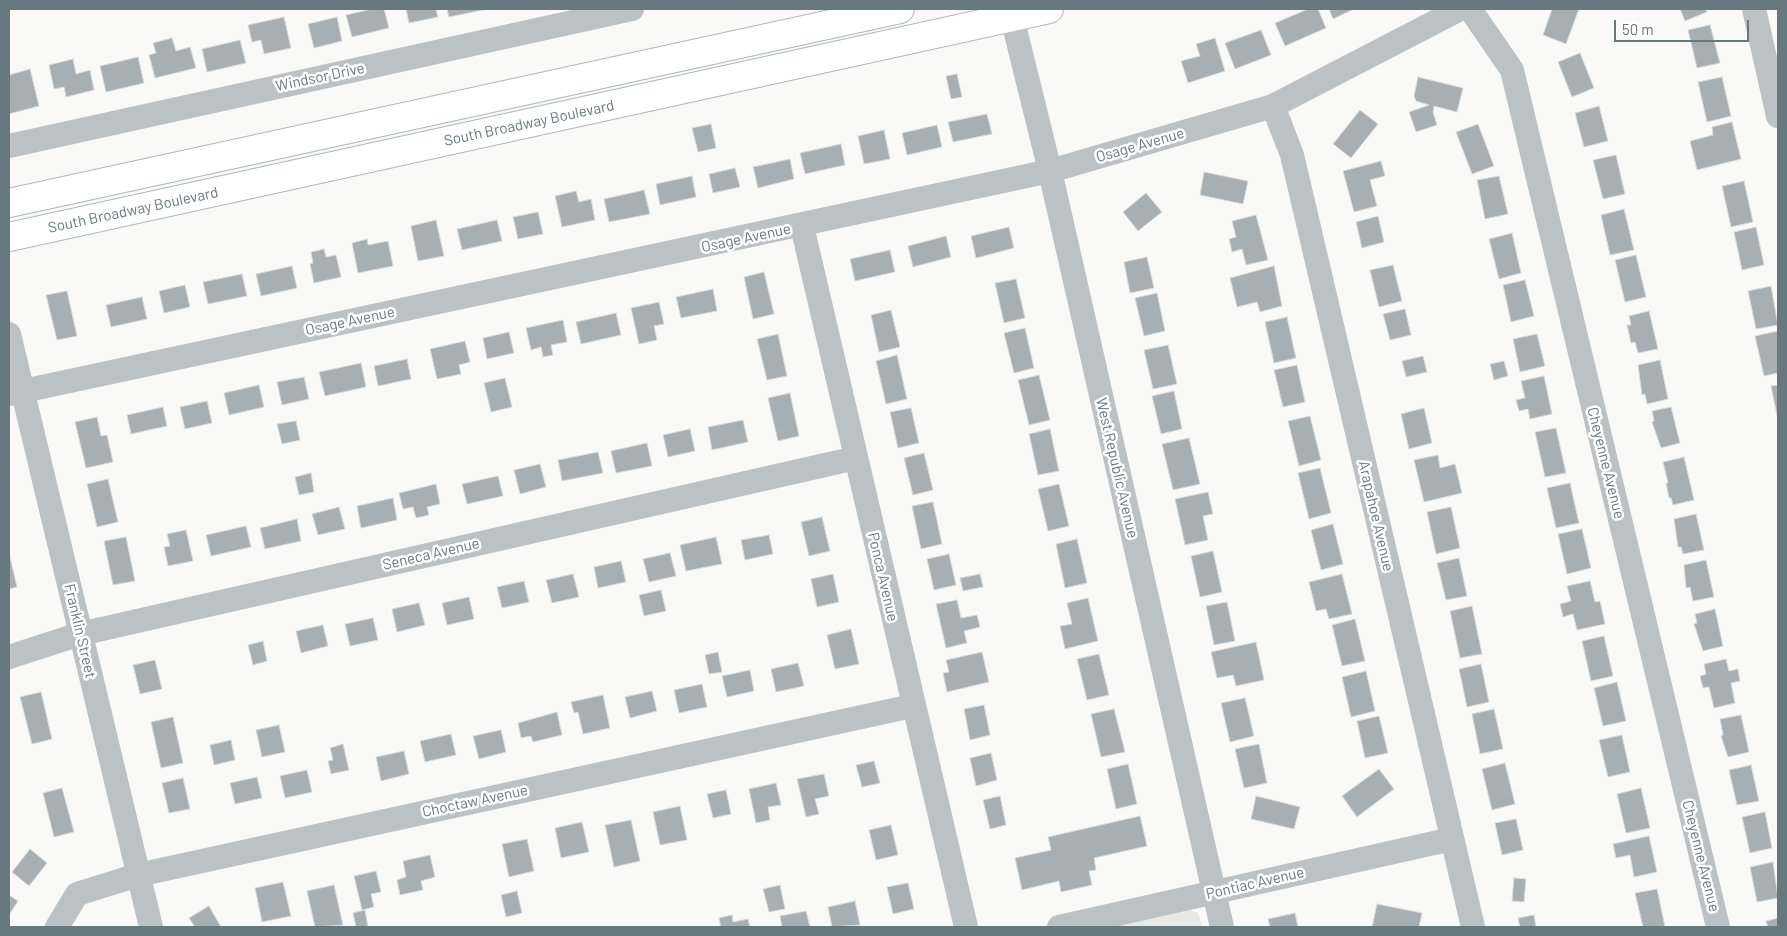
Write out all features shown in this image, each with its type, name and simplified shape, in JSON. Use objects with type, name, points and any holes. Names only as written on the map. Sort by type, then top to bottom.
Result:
[{"type":"main road","points":[[9,203],[900,9]]},
{"type":"main road","name":"South Broadway Boulevard","points":[[9,237],[1011,13],[1049,9]]},
{"type":"street","name":"Windsor Drive","points":[[9,146],[632,9]]},
{"type":"street","name":"Osage Avenue","points":[[16,392],[1050,172],[1273,106],[1460,9]]},
{"type":"street","name":"Cheyenne Avenue","points":[[1470,9],[1512,70],[1718,927]]},
{"type":"street","points":[[1754,9],[1778,116]]},
{"type":"street","name":"West Republic Avenue","points":[[1011,13],[1050,172],[1222,927]]},
{"type":"street","name":"Arapahoe Avenue","points":[[1273,106],[1292,155],[1473,927]]},
{"type":"street","name":"Ponca Avenue","points":[[802,226],[912,706],[966,927]]},
{"type":"street","name":"Franklin Street","points":[[9,334],[16,392],[80,634],[151,927]]},
{"type":"street","name":"Seneca Avenue","points":[[9,657],[80,634],[856,458]]},
{"type":"street","name":"Choctaw Avenue","points":[[57,927],[78,894],[138,875],[912,706]]},
{"type":"street","name":"Pontiac Avenue","points":[[1059,927],[1452,839]]},
{"type":"shaded area","points":[[1187,909],[1198,913],[1202,927],[1106,927]]},
{"type":"building","points":[[372,9],[384,9],[389,28],[352,37],[346,15]]},
{"type":"building","points":[[406,9],[436,9],[438,17],[409,23]]},
{"type":"building","points":[[447,9],[488,9],[449,17]]},
{"type":"building","points":[[1308,9],[1318,9],[1326,28],[1285,46],[1275,23]]},
{"type":"building","points":[[1329,9],[1354,9],[1333,19]]},
{"type":"building","points":[[1552,9],[1579,9],[1566,44],[1543,35]]},
{"type":"building","points":[[1680,9],[1706,9],[1707,12],[1685,21]]},
{"type":"building","points":[[284,17],[291,48],[264,54],[261,40],[252,42],[248,25]]},
{"type":"building","points":[[337,17],[342,41],[314,48],[308,24]]},
{"type":"building","points":[[1710,25],[1720,63],[1697,68],[1688,30]]},
{"type":"building","points":[[1261,30],[1271,55],[1235,69],[1225,43]]},
{"type":"building","points":[[172,38],[176,51],[190,47],[196,68],[155,78],[149,55],[156,53],[153,43]]},
{"type":"building","points":[[1215,38],[1225,71],[1188,83],[1181,61],[1200,56],[1196,44]]},
{"type":"building","points":[[240,40],[246,63],[207,72],[202,49]]},
{"type":"building","points":[[1580,53],[1594,88],[1572,97],[1558,62]]},
{"type":"building","points":[[138,57],[144,83],[106,92],[100,66]]},
{"type":"building","points":[[73,59],[76,74],[90,70],[94,90],[66,97],[64,87],[54,89],[49,65]]},
{"type":"building","points":[[30,69],[39,106],[9,114],[9,75]]},
{"type":"building","points":[[957,74],[962,97],[951,99],[946,76]]},
{"type":"building","points":[[1418,77],[1463,88],[1457,112],[1434,106],[1433,112],[1437,125],[1416,132],[1409,112],[1429,105],[1416,101],[1414,96]]},
{"type":"building","points":[[1722,77],[1731,116],[1707,122],[1698,82]]},
{"type":"building","points":[[1599,106],[1608,141],[1584,147],[1575,113]]},
{"type":"building","points":[[1360,110],[1378,124],[1351,158],[1333,144]]},
{"type":"building","points":[[987,114],[992,134],[953,142],[948,122]]},
{"type":"building","points":[[1732,122],[1741,159],[1697,170],[1690,141],[1713,135],[1712,127]]},
{"type":"building","points":[[711,124],[716,148],[698,152],[692,128]]},
{"type":"building","points":[[1478,124],[1494,166],[1472,174],[1456,132]]},
{"type":"building","points":[[937,125],[942,147],[907,155],[902,133]]},
{"type":"building","points":[[884,130],[890,159],[864,164],[858,136]]},
{"type":"building","points":[[841,144],[845,165],[805,174],[800,153]]},
{"type":"building","points":[[1616,155],[1625,194],[1603,199],[1593,160]]},
{"type":"building","points":[[790,159],[794,179],[758,188],[753,167]]},
{"type":"building","points":[[1381,161],[1385,176],[1370,180],[1377,206],[1354,212],[1343,171]]},
{"type":"building","points":[[735,168],[740,187],[713,193],[709,174]]},
{"type":"building","points":[[1204,172],[1248,181],[1243,204],[1200,195]]},
{"type":"building","points":[[692,176],[696,197],[660,205],[656,184]]},
{"type":"building","points":[[1499,176],[1508,214],[1485,219],[1477,180]]},
{"type":"building","points":[[1744,181],[1753,222],[1731,227],[1722,186]]},
{"type":"building","points":[[644,190],[650,214],[609,222],[604,199]]},
{"type":"building","points":[[576,191],[579,202],[591,199],[595,220],[562,227],[555,196]]},
{"type":"building","points":[[1146,193],[1162,212],[1138,231],[1123,212]]},
{"type":"building","points":[[1624,209],[1634,250],[1610,255],[1601,215]]},
{"type":"building","points":[[538,212],[543,234],[518,239],[513,217]]},
{"type":"building","points":[[1256,215],[1268,260],[1246,265],[1242,249],[1232,252],[1229,239],[1236,237],[1232,221]]},
{"type":"building","points":[[1378,216],[1384,242],[1362,248],[1356,222]]},
{"type":"building","points":[[436,220],[444,256],[418,261],[411,226]]},
{"type":"building","points":[[497,220],[502,241],[462,250],[457,229]]},
{"type":"building","points":[[1009,227],[1014,248],[976,258],[971,236]]},
{"type":"building","points":[[1756,227],[1764,265],[1742,270],[1734,232]]},
{"type":"building","points":[[1512,233],[1521,273],[1499,279],[1489,239]]},
{"type":"building","points":[[946,236],[951,257],[913,267],[908,246]]},
{"type":"building","points":[[367,239],[368,245],[388,241],[393,266],[358,273],[352,243]]},
{"type":"building","points":[[324,249],[326,257],[336,255],[341,277],[314,283],[310,264],[313,263],[311,252]]},
{"type":"building","points":[[890,250],[895,272],[855,281],[850,259]]},
{"type":"building","points":[[1636,255],[1646,297],[1625,302],[1615,260]]},
{"type":"building","points":[[1147,257],[1154,288],[1130,293],[1124,262]]},
{"type":"building","points":[[1393,265],[1402,301],[1379,307],[1370,270]]},
{"type":"building","points":[[292,266],[297,288],[261,296],[256,274]]},
{"type":"building","points":[[1274,266],[1282,306],[1260,312],[1257,302],[1237,307],[1230,278]]},
{"type":"building","points":[[764,272],[774,314],[753,319],[744,277]]},
{"type":"building","points":[[242,274],[247,296],[208,304],[203,282]]},
{"type":"building","points":[[1016,279],[1025,318],[1004,323],[995,283]]},
{"type":"building","points":[[1525,280],[1534,316],[1511,322],[1503,285]]},
{"type":"building","points":[[185,285],[190,307],[164,313],[159,291]]},
{"type":"building","points":[[1771,286],[1778,325],[1756,329],[1748,291]]},
{"type":"building","points":[[713,289],[717,311],[681,318],[676,297]]},
{"type":"building","points":[[67,291],[77,336],[57,340],[46,295]]},
{"type":"building","points":[[1157,293],[1165,331],[1144,336],[1135,298]]},
{"type":"building","points":[[142,297],[147,319],[111,327],[106,305]]},
{"type":"building","points":[[659,302],[664,324],[654,326],[657,340],[639,344],[631,308]]},
{"type":"building","points":[[1405,309],[1411,335],[1390,340],[1383,314]]},
{"type":"building","points":[[891,310],[900,347],[879,352],[871,315]]},
{"type":"building","points":[[1649,311],[1658,349],[1638,353],[1635,342],[1631,343],[1627,325],[1631,325],[1629,316]]},
{"type":"building","points":[[616,313],[621,335],[581,344],[576,322]]},
{"type":"building","points":[[1287,317],[1296,358],[1274,363],[1265,322]]},
{"type":"building","points":[[563,320],[567,342],[551,345],[553,355],[543,357],[541,347],[531,350],[526,328]]},
{"type":"building","points":[[1025,328],[1034,368],[1014,373],[1004,333]]},
{"type":"building","points":[[1778,331],[1778,373],[1764,376],[1755,336]]},
{"type":"building","points":[[509,332],[514,353],[487,359],[483,338]]},
{"type":"building","points":[[778,334],[787,376],[767,380],[757,339]]},
{"type":"building","points":[[1537,334],[1545,366],[1520,372],[1513,339]]},
{"type":"building","points":[[465,341],[470,362],[459,365],[461,374],[437,379],[430,349]]},
{"type":"building","points":[[1168,345],[1177,384],[1153,389],[1144,350]]},
{"type":"building","points":[[897,355],[907,399],[886,404],[876,361]]},
{"type":"building","points":[[1423,356],[1427,372],[1406,377],[1402,361]]},
{"type":"building","points":[[407,359],[411,379],[378,386],[374,366]]},
{"type":"building","points":[[1660,360],[1668,399],[1647,404],[1645,394],[1642,395],[1638,365]]},
{"type":"building","points":[[1504,361],[1508,376],[1494,380],[1490,364]]},
{"type":"building","points":[[361,363],[366,387],[325,396],[319,372]]},
{"type":"building","points":[[1297,365],[1305,402],[1283,407],[1274,370]]},
{"type":"building","points":[[1039,375],[1050,420],[1029,425],[1018,380]]},
{"type":"building","points":[[1544,376],[1552,414],[1530,419],[1528,409],[1519,411],[1516,400],[1525,398],[1521,381]]},
{"type":"building","points":[[304,377],[309,399],[282,405],[277,382]]},
{"type":"building","points":[[505,378],[512,407],[491,412],[484,383]]},
{"type":"building","points":[[259,385],[264,407],[229,415],[224,393]]},
{"type":"building","points":[[1778,385],[1778,420],[1771,386]]},
{"type":"building","points":[[1174,391],[1182,429],[1161,434],[1152,396]]},
{"type":"building","points":[[790,393],[799,436],[778,441],[768,398]]},
{"type":"building","points":[[207,401],[212,423],[185,429],[180,407]]},
{"type":"building","points":[[163,407],[167,426],[131,434],[127,415]]},
{"type":"building","points":[[1671,407],[1680,443],[1661,448],[1652,422],[1654,421],[1652,411]]},
{"type":"building","points":[[911,408],[919,443],[898,448],[890,412]]},
{"type":"building","points":[[1424,408],[1432,443],[1409,449],[1401,414]]},
{"type":"building","points":[[1310,416],[1321,460],[1299,466],[1288,421]]},
{"type":"building","points":[[97,417],[101,436],[107,435],[113,462],[86,468],[75,422]]},
{"type":"building","points":[[743,420],[748,442],[712,450],[708,427]]},
{"type":"building","points":[[296,421],[300,440],[282,444],[277,424]]},
{"type":"building","points":[[1556,428],[1566,473],[1545,477],[1535,432]]},
{"type":"building","points":[[690,429],[695,451],[668,457],[663,435]]},
{"type":"building","points":[[1050,429],[1059,471],[1038,475],[1029,434]]},
{"type":"building","points":[[1189,438],[1200,484],[1173,490],[1162,444]]},
{"type":"building","points":[[647,443],[652,466],[616,473],[611,451]]},
{"type":"building","points":[[598,452],[603,473],[562,481],[558,460]]},
{"type":"building","points":[[924,453],[933,490],[913,495],[904,458]]},
{"type":"building","points":[[1438,455],[1440,468],[1455,464],[1462,493],[1424,502],[1414,460]]},
{"type":"building","points":[[1684,457],[1694,500],[1673,505],[1671,498],[1669,498],[1663,462]]},
{"type":"building","points":[[540,464],[546,487],[520,494],[514,470]]},
{"type":"building","points":[[1320,468],[1331,513],[1309,519],[1298,473]]},
{"type":"building","points":[[311,473],[314,492],[299,495],[295,477]]},
{"type":"building","points":[[498,476],[503,496],[467,504],[462,484]]},
{"type":"building","points":[[108,479],[118,522],[97,527],[87,484]]},
{"type":"building","points":[[1570,483],[1579,523],[1556,528],[1547,488]]},
{"type":"building","points":[[436,484],[440,504],[427,507],[429,515],[416,518],[413,507],[403,509],[399,493]]},
{"type":"building","points":[[1059,484],[1069,526],[1048,531],[1038,489]]},
{"type":"building","points":[[1208,492],[1213,514],[1203,516],[1208,540],[1185,545],[1175,499]]},
{"type":"building","points":[[393,498],[397,520],[361,528],[357,506]]},
{"type":"building","points":[[933,502],[942,544],[921,549],[912,506]]},
{"type":"building","points":[[339,507],[345,529],[318,535],[312,514]]},
{"type":"building","points":[[1451,507],[1460,548],[1436,554],[1427,512]]},
{"type":"building","points":[[1696,514],[1704,550],[1683,554],[1681,547],[1678,547],[1674,519]]},
{"type":"building","points":[[822,517],[830,551],[809,556],[801,522]]},
{"type":"building","points":[[297,519],[301,541],[265,549],[260,528]]},
{"type":"building","points":[[1333,524],[1343,564],[1321,570],[1311,530]]},
{"type":"building","points":[[246,526],[251,547],[211,556],[206,535]]},
{"type":"building","points":[[1582,529],[1591,568],[1567,574],[1558,534]]},
{"type":"building","points":[[186,530],[193,561],[168,566],[164,547],[170,546],[167,534]]},
{"type":"building","points":[[769,535],[773,554],[745,560],[741,540]]},
{"type":"building","points":[[126,537],[135,581],[113,585],[104,541]]},
{"type":"building","points":[[716,537],[722,564],[686,571],[680,545]]},
{"type":"building","points":[[1077,539],[1087,583],[1065,588],[1056,544]]},
{"type":"building","points":[[1213,551],[1222,592],[1200,597],[1191,556]]},
{"type":"building","points":[[9,553],[17,587],[9,589]]},
{"type":"building","points":[[670,553],[676,576],[649,582],[643,559]]},
{"type":"building","points":[[949,554],[956,585],[934,590],[927,559]]},
{"type":"building","points":[[1459,558],[1467,596],[1446,600],[1437,563]]},
{"type":"building","points":[[1706,560],[1714,597],[1693,601],[1690,587],[1686,588],[1684,565]]},
{"type":"building","points":[[621,561],[626,582],[598,588],[594,567]]},
{"type":"building","points":[[573,574],[579,597],[552,603],[546,580]]},
{"type":"building","points":[[833,574],[839,602],[817,607],[811,579]]},
{"type":"building","points":[[980,574],[983,587],[963,591],[960,578]]},
{"type":"building","points":[[1342,574],[1352,614],[1329,619],[1326,609],[1316,611],[1309,582]]},
{"type":"building","points":[[524,581],[529,602],[502,608],[497,587]]},
{"type":"building","points":[[1590,581],[1595,602],[1600,601],[1605,624],[1577,630],[1573,614],[1563,617],[1560,604],[1571,601],[1567,586]]},
{"type":"building","points":[[661,590],[666,611],[644,616],[639,595]]},
{"type":"building","points":[[469,597],[474,619],[447,625],[442,603]]},
{"type":"building","points":[[1088,598],[1098,641],[1065,649],[1060,626],[1072,624],[1067,603]]},
{"type":"building","points":[[957,600],[961,618],[977,615],[980,627],[964,631],[967,643],[946,648],[936,604]]},
{"type":"building","points":[[1227,602],[1235,641],[1214,645],[1206,606]]},
{"type":"building","points":[[419,603],[425,625],[397,632],[392,609]]},
{"type":"building","points":[[1472,606],[1482,654],[1460,658],[1450,611]]},
{"type":"building","points":[[1715,609],[1723,646],[1703,651],[1694,624],[1697,623],[1695,614]]},
{"type":"building","points":[[373,618],[378,640],[350,646],[345,624]]},
{"type":"building","points":[[1355,619],[1365,661],[1342,666],[1332,625]]},
{"type":"building","points":[[323,625],[328,646],[301,653],[296,631]]},
{"type":"building","points":[[851,629],[859,664],[835,669],[827,635]]},
{"type":"building","points":[[1604,636],[1613,676],[1591,681],[1582,641]]},
{"type":"building","points":[[263,641],[267,661],[253,665],[248,645]]},
{"type":"building","points":[[1256,642],[1264,680],[1236,686],[1233,675],[1217,678],[1211,652]]},
{"type":"building","points":[[718,652],[722,672],[709,674],[705,655]]},
{"type":"building","points":[[982,652],[989,682],[947,692],[943,673],[949,672],[946,660]]},
{"type":"building","points":[[1099,654],[1109,695],[1087,700],[1077,659]]},
{"type":"building","points":[[1726,659],[1729,671],[1738,669],[1740,681],[1731,683],[1735,703],[1714,708],[1709,687],[1703,688],[1700,676],[1706,674],[1704,664]]},
{"type":"building","points":[[155,660],[162,689],[140,694],[133,665]]},
{"type":"building","points":[[798,663],[804,686],[776,692],[771,669]]},
{"type":"building","points":[[1481,664],[1489,702],[1467,707],[1459,669]]},
{"type":"building","points":[[750,670],[754,691],[727,697],[722,676]]},
{"type":"building","points":[[1366,671],[1375,711],[1351,717],[1342,677]]},
{"type":"building","points":[[1617,682],[1626,721],[1603,726],[1594,688]]},
{"type":"building","points":[[702,684],[707,707],[679,713],[674,690]]},
{"type":"building","points":[[652,691],[657,711],[630,718],[625,697]]},
{"type":"building","points":[[41,692],[52,739],[32,744],[20,697]]},
{"type":"building","points":[[603,695],[610,728],[583,734],[578,712],[574,713],[571,702]]},
{"type":"building","points":[[1245,698],[1254,736],[1230,742],[1221,703]]},
{"type":"building","points":[[984,705],[990,735],[970,740],[964,709]]},
{"type":"building","points":[[1114,709],[1125,752],[1101,757],[1091,714]]},
{"type":"building","points":[[1494,709],[1503,749],[1480,754],[1472,714]]},
{"type":"building","points":[[557,712],[562,735],[533,742],[531,736],[521,738],[518,723]]},
{"type":"building","points":[[1741,715],[1749,752],[1728,757],[1721,736],[1723,735],[1720,719]]},
{"type":"building","points":[[1379,716],[1388,753],[1365,758],[1357,721]]},
{"type":"building","points":[[173,717],[183,763],[161,768],[151,722]]},
{"type":"building","points":[[279,725],[285,752],[262,757],[256,730]]},
{"type":"building","points":[[501,730],[506,752],[479,759],[473,736]]},
{"type":"building","points":[[451,734],[456,755],[425,762],[420,741]]},
{"type":"building","points":[[1622,735],[1630,772],[1608,777],[1599,740]]},
{"type":"building","points":[[231,740],[235,760],[214,765],[210,745]]},
{"type":"building","points":[[343,744],[349,770],[331,774],[328,761],[333,760],[330,748]]},
{"type":"building","points":[[1259,744],[1267,783],[1244,788],[1235,749]]},
{"type":"building","points":[[404,751],[409,774],[381,781],[376,757]]},
{"type":"building","points":[[991,753],[997,780],[976,786],[970,758]]},
{"type":"building","points":[[874,761],[880,783],[862,787],[856,765]]},
{"type":"building","points":[[1505,763],[1515,804],[1492,810],[1482,769]]},
{"type":"building","points":[[1128,764],[1137,804],[1116,809],[1107,769]]},
{"type":"building","points":[[1751,765],[1759,801],[1737,805],[1729,770]]},
{"type":"building","points":[[1379,769],[1394,789],[1357,817],[1342,796]]},
{"type":"building","points":[[307,770],[312,792],[285,798],[280,776]]},
{"type":"building","points":[[824,774],[829,796],[815,799],[819,814],[806,817],[797,779]]},
{"type":"building","points":[[257,777],[262,798],[235,804],[230,783]]},
{"type":"building","points":[[183,778],[190,809],[169,813],[162,783]]},
{"type":"building","points":[[776,783],[781,805],[768,807],[770,820],[756,823],[749,789]]},
{"type":"building","points":[[62,788],[74,832],[54,837],[43,793]]},
{"type":"building","points":[[1641,788],[1650,828],[1626,833],[1617,794]]},
{"type":"building","points":[[726,790],[731,814],[713,818],[707,794]]},
{"type":"building","points":[[1000,796],[1006,825],[990,829],[983,800]]},
{"type":"building","points":[[1256,796],[1300,807],[1294,829],[1251,819]]},
{"type":"building","points":[[680,806],[687,840],[660,845],[653,812]]},
{"type":"building","points":[[1765,812],[1772,848],[1750,853],[1742,817]]},
{"type":"building","points":[[1140,816],[1147,846],[1094,858],[1096,870],[1089,871],[1092,885],[1061,892],[1059,881],[1022,890],[1015,858],[1051,850],[1048,837]]},
{"type":"building","points":[[1516,819],[1523,850],[1502,855],[1495,823]]},
{"type":"building","points":[[631,820],[640,861],[614,867],[605,825]]},
{"type":"building","points":[[582,822],[589,852],[561,858],[555,828]]},
{"type":"building","points":[[891,825],[898,855],[876,860],[869,830]]},
{"type":"building","points":[[1649,836],[1657,872],[1634,877],[1630,855],[1616,858],[1613,844]]},
{"type":"building","points":[[527,839],[534,871],[509,877],[502,844]]},
{"type":"building","points":[[30,849],[47,863],[29,886],[12,872]]},
{"type":"building","points":[[430,855],[435,877],[421,881],[423,890],[400,895],[397,880],[406,877],[403,861]]},
{"type":"building","points":[[1773,862],[1778,898],[1757,902],[1750,867]]},
{"type":"building","points":[[376,871],[381,892],[371,894],[374,907],[362,910],[354,876]]},
{"type":"building","points":[[1514,878],[1526,879],[1524,902],[1512,901]]},
{"type":"building","points":[[283,882],[291,916],[262,922],[255,888]]},
{"type":"building","points":[[908,883],[914,909],[893,914],[887,887]]},
{"type":"building","points":[[334,885],[343,925],[315,927],[307,891]]},
{"type":"building","points":[[780,885],[785,909],[769,912],[763,889]]},
{"type":"building","points":[[1657,889],[1665,927],[1643,927],[1635,893]]},
{"type":"building","points":[[517,891],[522,913],[506,917],[501,895]]},
{"type":"building","points":[[9,895],[18,901],[9,915]]},
{"type":"building","points":[[855,901],[860,925],[832,927],[828,907]]},
{"type":"building","points":[[1377,904],[1422,913],[1419,927],[1372,927]]},
{"type":"building","points":[[209,906],[221,927],[195,927],[189,918]]},
{"type":"building","points":[[365,910],[368,927],[356,927],[353,913]]},
{"type":"building","points":[[806,911],[810,927],[782,927],[780,916]]},
{"type":"building","points":[[1295,913],[1298,927],[1270,927],[1268,919]]},
{"type":"building","points":[[732,915],[733,922],[748,919],[750,927],[721,927],[719,918]]},
{"type":"building","points":[[1534,915],[1536,927],[1520,927],[1518,918]]},
{"type":"building","points":[[1778,918],[1778,927],[1768,927],[1766,921]]}]
